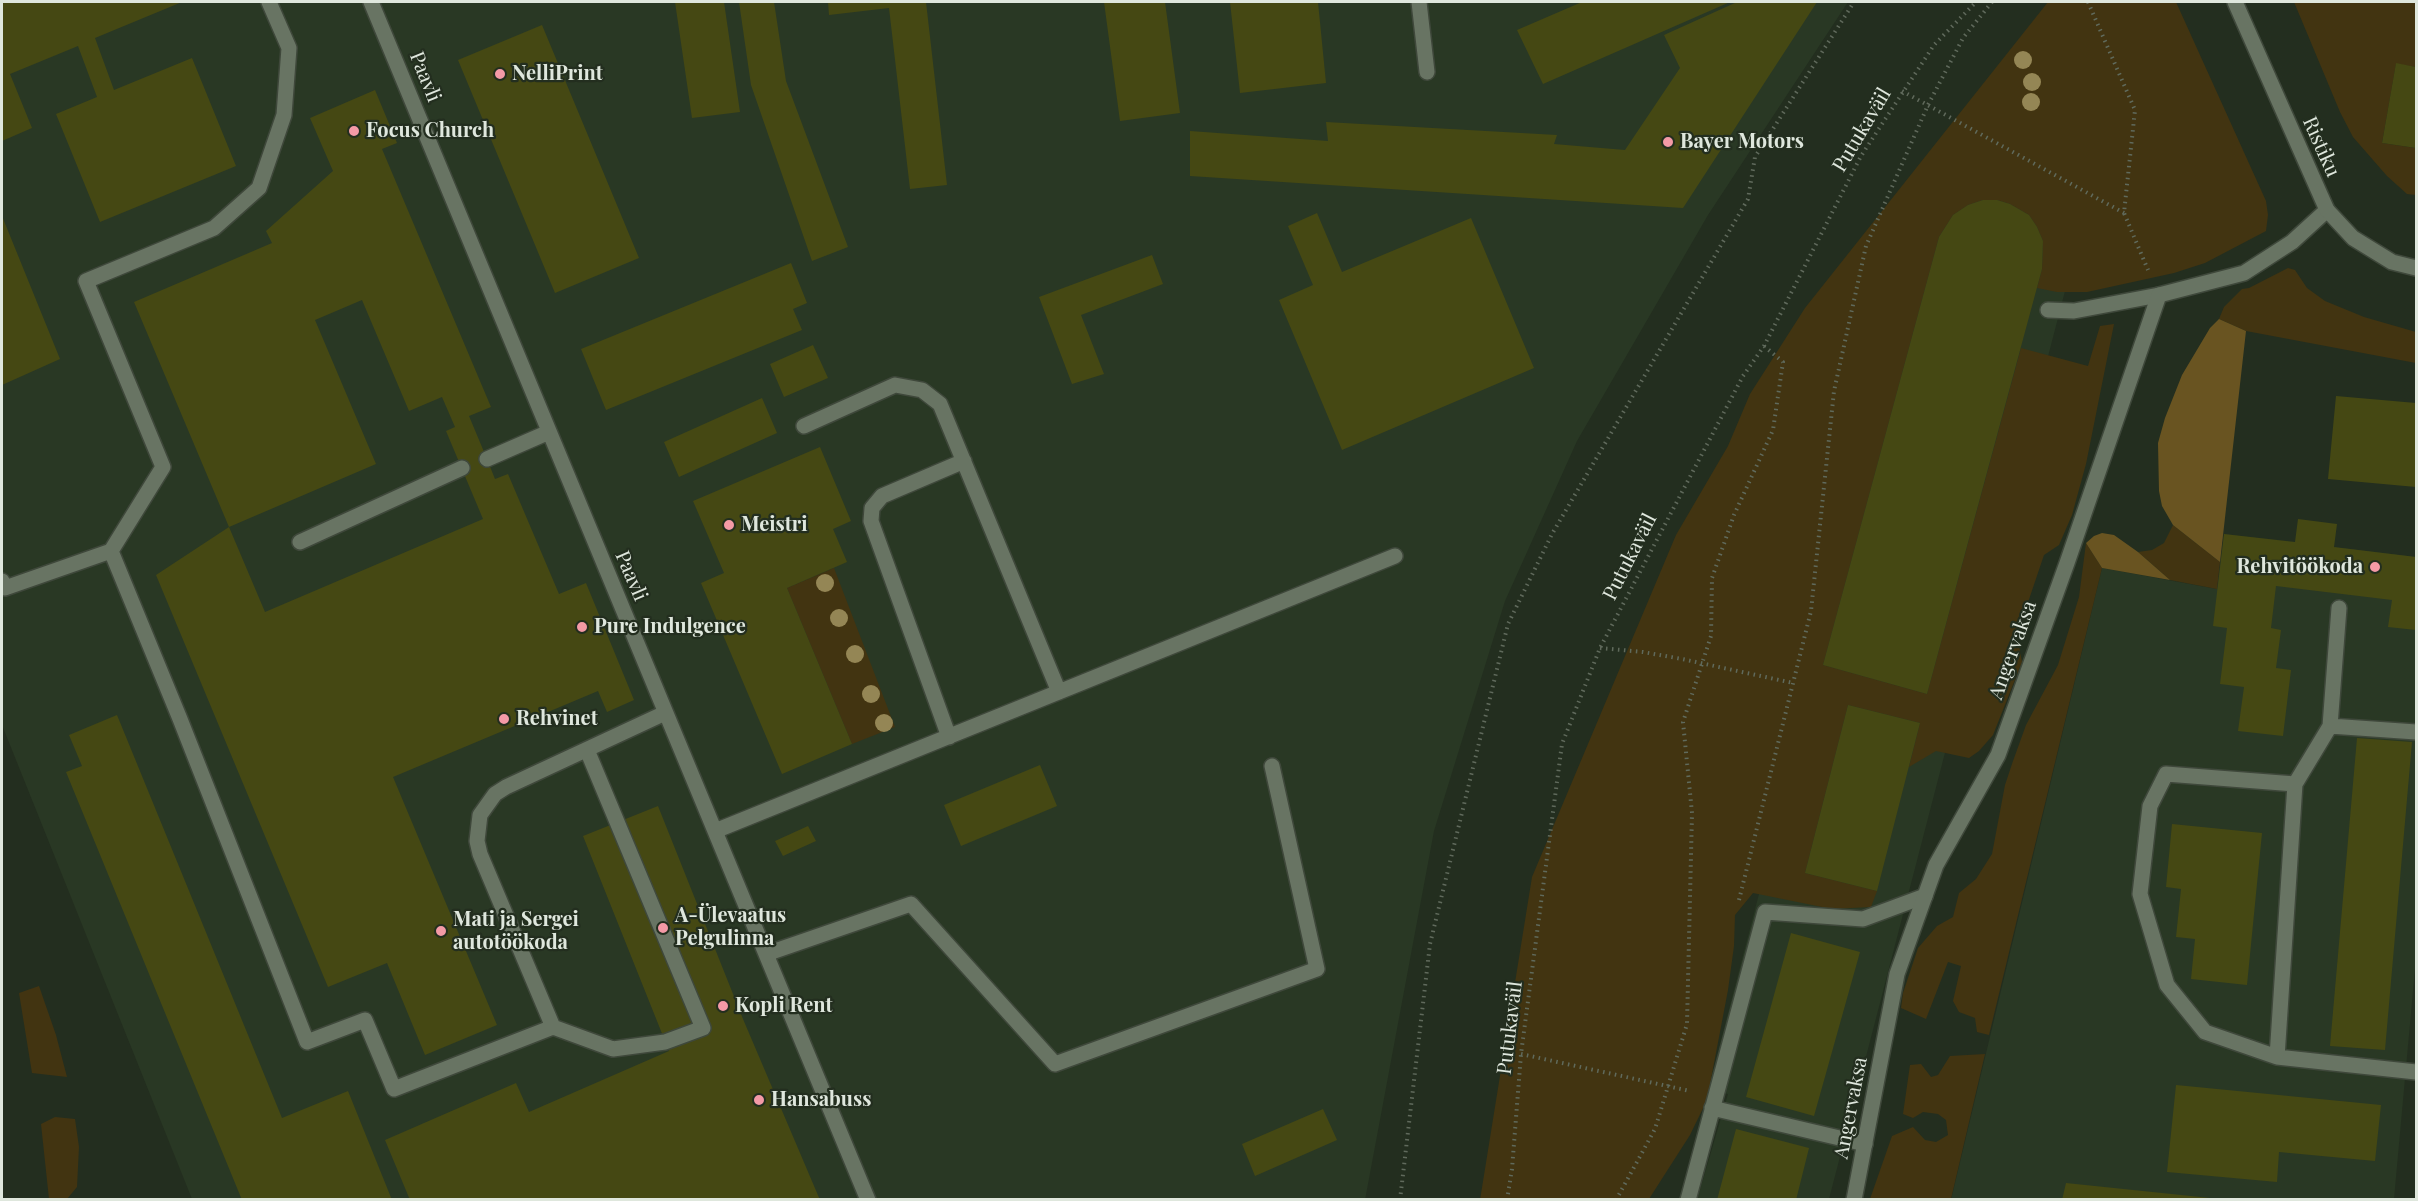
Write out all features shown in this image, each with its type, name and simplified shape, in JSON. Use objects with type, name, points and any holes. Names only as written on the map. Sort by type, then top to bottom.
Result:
[{"type":"street","points":[[2,581],[5,588],[111,551],[163,467],[86,281],[214,228],[259,188],[284,115],[289,48],[269,2]]},
{"type":"street","name":"Paavli","points":[[371,2],[868,1200]]},
{"type":"street","points":[[1419,2],[1427,72]]},
{"type":"street","name":"Ristiku","points":[[2235,2],[2327,210],[2353,238],[2392,262],[2416,268]]},
{"type":"street","points":[[2048,310],[2074,311],[2159,295],[2244,273],[2292,242],[2327,210]]},
{"type":"street","name":"Angervaksa","points":[[1854,1200],[1897,974],[1936,865],[1998,755],[2067,564],[2159,295]]},
{"type":"street","points":[[804,426],[895,385],[922,390],[940,404],[1059,692]]},
{"type":"street","points":[[487,459],[549,432]]},
{"type":"street","points":[[949,736],[871,521],[872,508],[882,496],[963,461]]},
{"type":"street","points":[[300,542],[462,468]]},
{"type":"street","points":[[111,551],[307,1042],[364,1020],[394,1089],[553,1027],[614,1049],[665,1042],[703,1028],[587,750]]},
{"type":"street","points":[[715,831],[1395,556]]},
{"type":"street","points":[[2277,1057],[2295,784],[2330,726],[2339,608]]},
{"type":"street","points":[[553,1027],[480,854],[477,828],[480,815],[495,794],[506,787],[665,713]]},
{"type":"street","points":[[2330,726],[2416,732]]},
{"type":"street","points":[[766,954],[911,904],[1055,1064],[1317,969],[1272,766]]},
{"type":"street","points":[[2295,784],[2166,774],[2150,806],[2140,894],[2167,985],[2205,1032],[2277,1057],[2416,1072]]},
{"type":"street","points":[[1688,1200],[1765,912],[1863,919],[1924,896]]},
{"type":"street","points":[[1712,1108],[1865,1144]]},
{"type":"path","points":[[1400,1200],[1430,944],[1508,624],[1552,534],[1748,199],[1755,157],[1854,2]]},
{"type":"path","name":"Putukaväil","points":[[1507,1200],[1512,1169],[1521,1054],[1562,744],[1600,648],[1743,376],[1764,346],[1861,156],[1934,45],[1976,2]]},
{"type":"path","points":[[1737,909],[1811,611],[1834,391],[1866,246],[1928,105],[1963,38],[1992,2]]},
{"type":"path","points":[[2088,2],[2134,110],[2124,213],[2159,295]]},
{"type":"path","points":[[1902,92],[2124,213]]},
{"type":"path","points":[[1616,1200],[1655,1129],[1687,1024],[1692,813],[1683,722],[1711,636],[1712,578],[1734,515],[1773,430],[1783,363],[1764,346]]},
{"type":"path","points":[[1600,648],[1643,652],[1793,682]]},
{"type":"path","points":[[1521,1054],[1691,1091],[1688,1102]]},
{"type":"shaded area","points":[[2,2],[1848,2],[1708,215],[1577,441],[1505,601],[1434,831],[1365,1200],[192,1199],[2,725]]},
{"type":"shaded area","points":[[2048,2],[2176,2],[2266,201],[2268,215],[2266,231],[2205,263],[2174,273],[2087,292],[2057,292],[2037,288],[2042,269],[2043,241],[2029,215],[2010,204],[1997,200],[1983,200],[1968,205],[1953,215],[1939,237],[1823,665],[1927,694],[2021,348],[2088,366],[2100,326],[2114,324],[2086,464],[2072,515],[2059,545],[2044,555],[2017,635],[2022,662],[1993,735],[1979,751],[1969,758],[1936,751],[1909,767],[1920,723],[1848,705],[1805,873],[1877,891],[1871,907],[1832,909],[1753,893],[1735,915],[1734,946],[1728,990],[1707,1100],[1690,1135],[1649,1199],[1480,1200],[1532,877],[1676,535],[1728,446],[1750,394],[1805,308]]},
{"type":"shaded area","points":[[2294,2],[2416,2],[2416,67],[2396,64],[2382,143],[2416,148],[2416,195],[2407,194],[2387,176],[2353,137],[2340,112]]},
{"type":"shaded area","points":[[1944,183],[2084,218],[1829,1199],[1697,1200],[1728,1094],[1708,1090]]},
{"type":"shaded area","points":[[2288,268],[2295,270],[2307,288],[2325,301],[2364,317],[2416,332],[2416,363],[2246,331],[2219,319],[2224,307],[2242,289],[2249,288]]},
{"type":"shaded area","points":[[2219,319],[2246,331],[2220,562],[2173,525],[2162,506],[2159,491],[2158,443],[2182,375],[2210,328]]},
{"type":"shaded area","points":[[2173,525],[2220,562],[2217,589],[2170,580],[2138,552],[2152,550],[2164,543]]},
{"type":"shaded area","points":[[2102,533],[2114,535],[2170,580],[2102,568],[2086,543]]},
{"type":"shaded area","points":[[2224,534],[2416,557],[2416,958],[2394,1199],[1951,1200],[2102,568],[2217,589]]},
{"type":"shaded area","points":[[2086,543],[2102,568],[1989,1035],[1977,1032],[1975,1018],[1959,1012],[1953,1001],[1961,966],[1948,962],[1926,1019],[1901,1008],[1903,993],[1918,948],[1937,926],[1953,917],[1959,893],[1976,879],[1992,854],[2005,785],[2013,761],[2026,725],[2058,665],[2079,597]]},
{"type":"shaded area","points":[[834,568],[895,727],[852,744],[787,588]]},
{"type":"shaded area","points":[[39,986],[56,1035],[67,1077],[32,1073],[19,993]]},
{"type":"shaded area","points":[[1985,1054],[1951,1199],[1870,1199],[1892,1136],[1913,1127],[1925,1140],[1936,1142],[1948,1135],[1946,1120],[1938,1114],[1923,1112],[1913,1118],[1903,1114],[1910,1065],[1921,1064],[1931,1077],[1938,1075],[1950,1056]]},
{"type":"shaded area","points":[[55,1117],[75,1119],[79,1147],[77,1187],[67,1199],[49,1199],[41,1124]]},
{"type":"building","points":[[2,2],[182,2],[95,38],[114,90],[192,58],[236,166],[100,222],[56,114],[97,97],[78,46],[10,74],[32,128],[2,141]]},
{"type":"building","points":[[675,2],[724,2],[740,112],[692,118]]},
{"type":"building","points":[[739,2],[774,2],[786,81],[848,247],[812,261],[751,85]]},
{"type":"building","points":[[828,2],[926,2],[947,185],[910,189],[889,8],[829,15]]},
{"type":"building","points":[[1104,2],[1165,2],[1180,113],[1120,121]]},
{"type":"building","points":[[1230,2],[1318,2],[1326,83],[1240,93]]},
{"type":"building","points":[[1582,2],[1730,2],[1543,84],[1517,30]]},
{"type":"building","points":[[1737,2],[1817,2],[1683,208],[1190,176],[1190,131],[1328,141],[1326,122],[1557,135],[1554,144],[1625,150],[1680,68],[1664,35]]},
{"type":"building","points":[[542,25],[639,258],[555,293],[458,60]]},
{"type":"building","points":[[2396,63],[2416,67],[2416,148],[2382,143]]},
{"type":"building","points":[[375,90],[397,143],[382,149],[491,407],[469,416],[495,479],[508,474],[559,594],[586,583],[634,700],[607,712],[598,691],[393,777],[497,1025],[425,1055],[387,963],[328,987],[156,575],[229,527],[134,302],[272,243],[266,231],[333,171],[310,118]],"holes":[[[362,300],[409,411],[442,397],[455,427],[446,431],[483,519],[265,612],[229,527],[376,464],[315,320]]]},
{"type":"building","points":[[1983,200],[1997,200],[2010,204],[2029,215],[2043,241],[2042,269],[1927,694],[1823,665],[1939,237],[1953,215],[1968,205]]},
{"type":"building","points":[[1317,213],[1342,272],[1471,218],[1534,368],[1342,450],[1279,300],[1313,285],[1288,226]]},
{"type":"building","points":[[2,216],[60,359],[2,385]]},
{"type":"building","points":[[1152,255],[1163,284],[1081,315],[1104,374],[1072,384],[1039,297]]},
{"type":"building","points":[[791,263],[807,303],[793,309],[802,330],[606,410],[581,349]]},
{"type":"building","points":[[813,345],[828,378],[784,397],[770,364]]},
{"type":"building","points":[[2336,396],[2416,403],[2416,487],[2328,479]]},
{"type":"building","points":[[762,398],[777,433],[679,477],[664,442]]},
{"type":"building","points":[[820,447],[851,521],[833,529],[847,562],[787,588],[852,744],[782,774],[701,583],[724,573],[693,501]]},
{"type":"building","points":[[2298,519],[2337,524],[2334,547],[2416,557],[2416,630],[2388,627],[2392,600],[2276,586],[2271,628],[2281,630],[2276,668],[2291,670],[2283,736],[2238,731],[2244,687],[2220,684],[2227,628],[2213,626],[2224,534],[2295,542]]},
{"type":"building","points":[[1848,705],[1920,723],[1877,891],[1805,873]]},
{"type":"building","points":[[117,715],[282,1118],[348,1091],[392,1200],[242,1200],[66,772],[82,766],[69,735]]},
{"type":"building","points":[[2357,738],[2412,742],[2385,1050],[2330,1046]]},
{"type":"building","points":[[1040,765],[1057,806],[961,846],[944,805]]},
{"type":"building","points":[[658,806],[743,1019],[820,1200],[410,1200],[385,1140],[516,1083],[529,1112],[669,1051],[583,836]]},
{"type":"building","points":[[2172,824],[2262,833],[2247,985],[2191,979],[2195,939],[2176,937],[2181,889],[2166,887]]},
{"type":"building","points":[[808,826],[816,841],[783,856],[775,841]]},
{"type":"building","points":[[1791,933],[1860,952],[1814,1116],[1746,1097]]},
{"type":"building","points":[[2176,1085],[2381,1105],[2375,1161],[2279,1152],[2277,1182],[2167,1172]]},
{"type":"building","points":[[1323,1109],[1337,1140],[1255,1176],[1242,1144]]},
{"type":"building","points":[[1736,1129],[1809,1148],[1796,1200],[1717,1200]]},
{"type":"building","points":[[2066,1183],[2210,1198],[2210,1200],[2062,1200]]},
{"type":"place","name":"NelliPrint","points":[[500,74]]},
{"type":"place","name":"Focus Church","points":[[354,131]]},
{"type":"place","name":"Bayer Motors","points":[[1668,142]]},
{"type":"place","name":"Meistri","points":[[729,525]]},
{"type":"place","name":"Rehvitöökoda","points":[[2375,567]]},
{"type":"place","name":"Pure Indulgence","points":[[582,627]]},
{"type":"place","name":"Rehvinet","points":[[504,719]]},
{"type":"place","name":"A-Ülevaatus Pelgulinna","points":[[663,928]]},
{"type":"place","name":"Mati ja Sergei autotöökoda","points":[[441,931]]},
{"type":"place","name":"Kopli Rent","points":[[723,1006]]},
{"type":"place","name":"Hansabuss","points":[[759,1100]]}]
